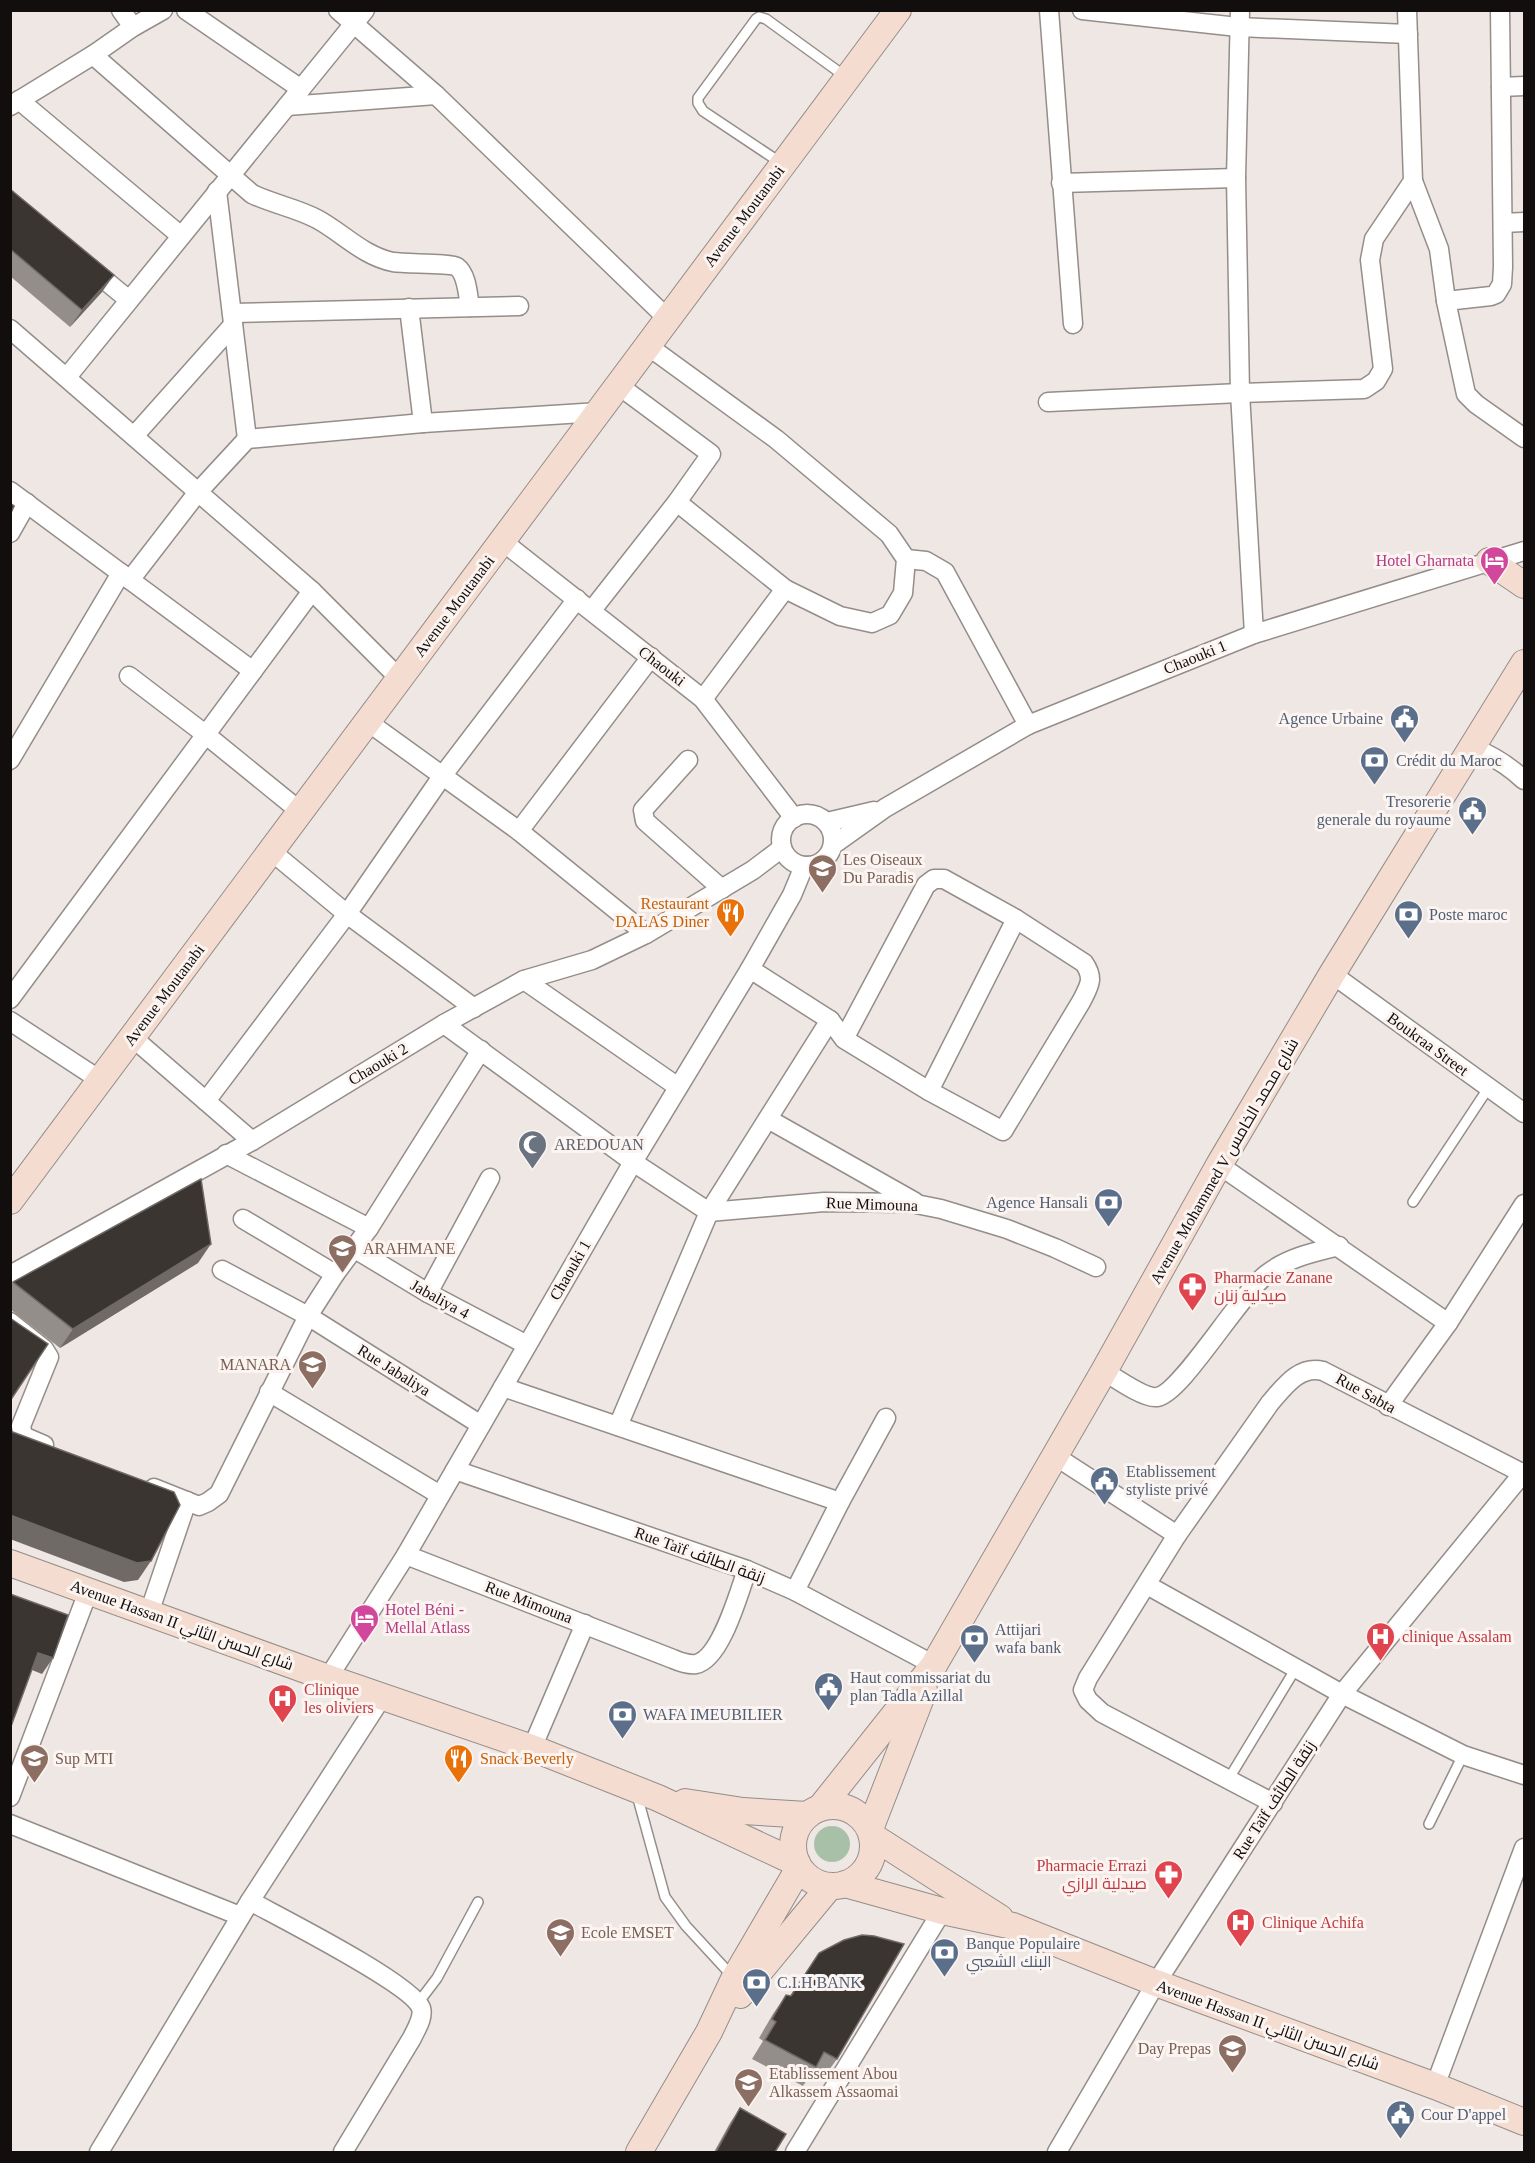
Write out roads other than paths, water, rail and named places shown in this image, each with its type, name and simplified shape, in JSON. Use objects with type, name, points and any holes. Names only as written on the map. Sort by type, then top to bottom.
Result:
[{"type":"street","points":[[121,10],[133,27]]},
{"type":"street","points":[[163,10],[15,103],[181,236]]},
{"type":"street","points":[[186,10],[301,89]]},
{"type":"street","points":[[338,10],[359,17],[436,95],[668,319]]},
{"type":"street","name":"Avenue Moutanabi","points":[[12,1196],[898,10]]},
{"type":"street","points":[[1049,10],[1073,324]]},
{"type":"street","points":[[1082,10],[1239,19],[1408,34]]},
{"type":"street","points":[[1407,10],[1413,181],[1439,249],[1446,301],[1466,394],[1476,404],[1524,438]]},
{"type":"street","points":[[1446,301],[1496,294],[1502,284],[1500,10]]},
{"type":"street","points":[[67,377],[359,17]]},
{"type":"street","points":[[1239,19],[1236,178],[1240,393],[1254,633]]},
{"type":"street","points":[[93,55],[252,194],[268,202],[296,209],[319,220],[368,254],[393,262],[423,265],[448,264],[457,267],[462,272],[470,307]]},
{"type":"street","points":[[1501,87],[1524,86]]},
{"type":"street","points":[[287,106],[436,95]]},
{"type":"street","points":[[1061,183],[1236,178]]},
{"type":"street","points":[[1048,402],[1364,389],[1376,381],[1383,369],[1370,260],[1374,239],[1413,181]]},
{"type":"street","points":[[218,191],[247,439]]},
{"type":"street","points":[[1503,224],[1524,222]]},
{"type":"street","points":[[75,255],[129,300]]},
{"type":"street","points":[[134,436],[233,319],[409,308],[519,306]]},
{"type":"street","points":[[409,308],[423,423]]},
{"type":"street","points":[[10,329],[312,591],[400,679]]},
{"type":"street","points":[[648,346],[776,439],[889,534],[906,559],[903,592],[890,615],[872,623],[840,616],[785,589],[677,502]]},
{"type":"street","points":[[592,610],[677,502],[711,454],[618,385]]},
{"type":"street","points":[[10,760],[16,737],[125,576],[247,439],[423,423],[599,412]]},
{"type":"street","points":[[10,491],[252,671]]},
{"type":"street","points":[[10,532],[27,503]]},
{"type":"street","name":"Chaouki","points":[[502,541],[703,699],[794,818]]},
{"type":"street","name":"Chaouki 1","points":[[833,845],[885,808],[1028,725],[1254,633],[1524,551]]},
{"type":"street","points":[[906,559],[926,561],[945,572],[1028,725]]},
{"type":"street","points":[[1489,561],[1524,585]]},
{"type":"street","points":[[703,699],[785,589]]},
{"type":"street","points":[[10,999],[312,591]]},
{"type":"street","points":[[206,1101],[347,914],[443,775],[577,599]]},
{"type":"street","points":[[519,831],[651,657]]},
{"type":"street","name":"Avenue Mohammed V شارع محمد الخامس","points":[[934,1665],[1104,1371],[1219,1165],[1332,975],[1524,663]]},
{"type":"street","points":[[129,676],[301,812]]},
{"type":"street","points":[[368,722],[519,831],[646,934]]},
{"type":"street","points":[[1471,747],[1490,754],[1524,780]]},
{"type":"street","points":[[688,760],[643,810],[645,821],[722,889]]},
{"type":"street","name":"Chaouki 1","points":[[827,822],[885,808]]},
{"type":"street","points":[[811,814],[827,822],[833,837],[833,845],[825,859],[804,865],[791,860],[782,848],[784,827],[794,818],[811,814]]},
{"type":"street","name":"Chaouki 2","points":[[10,1275],[252,1141],[444,1024],[524,980],[592,960],[646,934],[753,870],[782,848]]},
{"type":"street","points":[[271,851],[347,914],[474,1008]]},
{"type":"street","name":"Chaouki 1","points":[[328,1678],[406,1555],[633,1162],[750,969],[792,895],[804,865]]},
{"type":"street","name":"Chaouki 2","points":[[753,870],[804,865]]},
{"type":"street","points":[[750,969],[830,1020],[844,1039],[929,1091],[1003,1131],[1076,1012],[1089,986],[1090,971],[1084,963],[1016,919],[944,879],[934,879],[926,885],[844,1039]]},
{"type":"street","points":[[929,1091],[1016,919]]},
{"type":"street","name":"Boukraa Street","points":[[1332,975],[1524,1113]]},
{"type":"street","points":[[524,980],[678,1087]]},
{"type":"street","points":[[618,1426],[709,1212],[830,1020]]},
{"type":"street","points":[[10,1022],[100,1080]]},
{"type":"street","points":[[444,1024],[633,1162],[709,1212]]},
{"type":"street","points":[[132,1037],[252,1141]]},
{"type":"street","points":[[132,1480],[199,1506],[219,1494],[308,1316],[369,1228],[481,1050]]},
{"type":"street","points":[[768,1119],[920,1205]]},
{"type":"street","points":[[226,1154],[369,1228]]},
{"type":"street","points":[[1219,1165],[1448,1323]]},
{"type":"street","points":[[428,1293],[490,1178]]},
{"type":"street","name":"Rue Mimouna","points":[[709,1212],[824,1202],[920,1205],[1007,1229],[1096,1267]]},
{"type":"street","points":[[1388,1406],[1448,1323],[1522,1213]]},
{"type":"street","points":[[243,1219],[335,1274]]},
{"type":"street","points":[[1104,1371],[1148,1396],[1160,1396],[1178,1383],[1244,1296],[1267,1274],[1308,1254],[1339,1246]]},
{"type":"street","name":"Jabaliya 4","points":[[355,1249],[428,1293],[527,1345]]},
{"type":"street","name":"Rue Jabaliya","points":[[222,1270],[308,1316],[481,1425]]},
{"type":"street","points":[[10,1322],[44,1349],[49,1357],[21,1426],[23,1436],[56,1449]]},
{"type":"street","name":"Rue Sabta","points":[[1228,1780],[1102,1713],[1084,1694],[1084,1688],[1088,1678],[1177,1536],[1233,1454],[1286,1384],[1306,1371],[1315,1369],[1330,1374],[1388,1406],[1524,1473]]},
{"type":"street","points":[[503,1388],[840,1502]]},
{"type":"street","points":[[269,1392],[440,1495]]},
{"type":"street","points":[[795,1591],[886,1418]]},
{"type":"street","points":[[1055,1456],[1177,1536]]},
{"type":"street","name":"Rue Taïf زنقة الطائف","points":[[455,1470],[747,1570],[795,1591],[934,1665]]},
{"type":"street","name":"Rue Taïf زنقة الطائف","points":[[1058,2152],[1156,1983],[1342,1694],[1524,1473]]},
{"type":"street","points":[[149,1613],[187,1501]]},
{"type":"street","name":"Rue Mimouna","points":[[406,1555],[690,1664],[698,1664],[708,1658],[719,1642],[747,1570]]},
{"type":"street","name":"Avenue Hassan II شارع الحسن الثاني","points":[[10,1563],[328,1678],[532,1748],[647,1794],[798,1866]]},
{"type":"street","points":[[1147,1585],[1342,1694],[1463,1755],[1524,1774]]},
{"type":"street","points":[[10,1797],[88,1592]]},
{"type":"street","points":[[532,1748],[585,1624]]},
{"type":"street","points":[[814,1811],[844,1807],[855,1811],[864,1819],[871,1832],[873,1848],[871,1860],[856,1879],[838,1885],[818,1883],[807,1877],[798,1866],[793,1853],[795,1832],[934,1665]]},
{"type":"street","points":[[871,1832],[934,1665]]},
{"type":"street","points":[[99,2152],[245,1909],[382,1697]]},
{"type":"street","points":[[1228,1780],[1273,1803]]},
{"type":"street","name":"Avenue Hassan II شارع الحسن الثاني","points":[[647,1794],[743,1811],[814,1811]]},
{"type":"street","points":[[10,1824],[245,1909],[390,1979],[407,1991],[418,2003],[422,2014],[412,2038],[343,2152]]},
{"type":"street","name":"Avenue Hassan II شارع الحسن الثاني","points":[[871,1832],[1013,1926]]},
{"type":"street","points":[[1435,2086],[1519,1881],[1524,1848]]},
{"type":"street","points":[[639,2152],[709,2032],[734,1979],[798,1866]]},
{"type":"street","points":[[709,2032],[838,1885]]},
{"type":"street","name":"Avenue Hassan II شارع الحسن الثاني","points":[[838,1885],[1013,1926],[1156,1983],[1435,2086],[1524,2122]]},
{"type":"street","points":[[795,2152],[942,1911]]},
{"type":"lane","points":[[783,165],[703,111],[698,103],[698,98],[756,19],[759,17],[766,19],[848,77]]},
{"type":"lane","points":[[1413,1202],[1489,1087]]},
{"type":"lane","points":[[1228,1780],[1296,1668]]},
{"type":"lane","points":[[1429,1824],[1463,1755]]},
{"type":"lane","points":[[647,1794],[665,1897],[686,1926],[734,1979]]},
{"type":"lane","points":[[418,2003],[437,1978],[478,1902]]},
{"type":"place","name":"Hotel Gharnata","points":[[1495,586]]},
{"type":"place","name":"Agence Urbaine","points":[[1404,744]]},
{"type":"place","name":"Crédit du Maroc","points":[[1375,786]]},
{"type":"place","name":"Tresorerie generale du royaume","points":[[1472,836]]},
{"type":"place","name":"Les Oiseaux Du Paradis","points":[[822,894]]},
{"type":"place","name":"Restaurant DALAS Diner","points":[[730,938]]},
{"type":"place","name":"Poste maroc","points":[[1408,940]]},
{"type":"place","name":"AREDOUAN","points":[[533,1170]]},
{"type":"place","name":"Agence Hansali","points":[[1109,1228]]},
{"type":"place","name":"ARAHMANE","points":[[342,1274]]},
{"type":"place","name":"Pharmacie Zanane صيدلية زنان","points":[[1193,1312]]},
{"type":"place","name":"MANARA","points":[[312,1390]]},
{"type":"place","name":"Etablissement styliste privé","points":[[1105,1506]]},
{"type":"place","name":"Hotel Béni - Mellal Atlass","points":[[364,1644]]},
{"type":"place","name":"clinique Assalam","points":[[1381,1662]]},
{"type":"place","name":"Attijari wafa bank","points":[[974,1664]]},
{"type":"place","name":"Haut commissariat du plan Tadla Azillal","points":[[829,1712]]},
{"type":"place","name":"Clinique les oliviers","points":[[283,1724]]},
{"type":"place","name":"WAFA IMEUBILIER","points":[[622,1740]]},
{"type":"place","name":"Sup MTI","points":[[34,1784]]},
{"type":"place","name":"Snack Beverly","points":[[459,1784]]},
{"type":"place","name":"Pharmacie Errazi صيدلية الرازي","points":[[1168,1900]]},
{"type":"place","name":"Clinique Achifa","points":[[1241,1948]]},
{"type":"place","name":"Ecole EMSET","points":[[560,1958]]},
{"type":"place","name":"Banque Populaire البنك الشعبي","points":[[945,1978]]},
{"type":"place","name":"C.I.H BANK","points":[[756,2008]]},
{"type":"place","name":"Day Prepas","points":[[1232,2074]]},
{"type":"place","name":"Etablissement Abou Alkassem Assaomai","points":[[748,2108]]},
{"type":"place","name":"Cour D'appel","points":[[1400,2140]]}]
